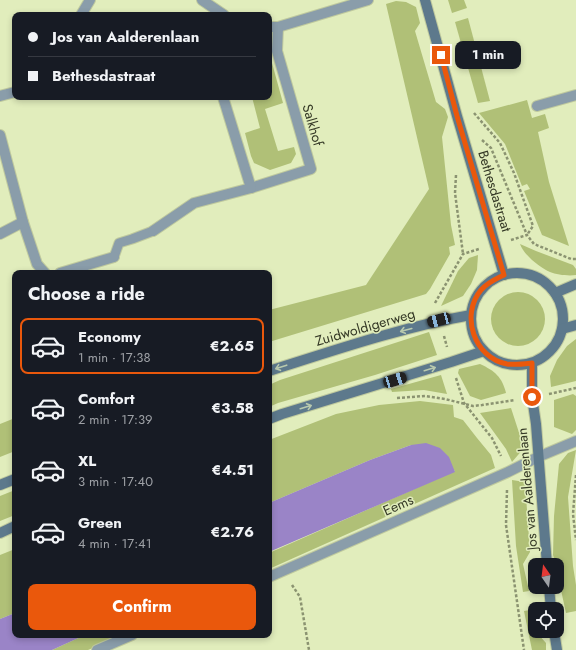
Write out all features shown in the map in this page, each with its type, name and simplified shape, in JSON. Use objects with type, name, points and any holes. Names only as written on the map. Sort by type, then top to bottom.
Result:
[{"type":"main road","name":"Bethesdastraat","points":[[425,0],[504,275]]},
{"type":"main road","points":[[519,273],[533,276],[545,283],[555,293],[561,306],[563,317],[562,329],[558,340],[551,350],[532,363],[519,365],[506,364],[494,359],[484,351],[476,340],[472,328],[471,315],[474,302],[481,290],[492,280],[504,275],[519,273]]},
{"type":"main road","points":[[555,293],[576,284]]},
{"type":"main road","name":"Zuidwoldigerweg","points":[[272,370],[348,346],[439,320],[471,315]]},
{"type":"main road","points":[[562,329],[576,325]]},
{"type":"main road","points":[[272,419],[282,414],[484,351]]},
{"type":"main road","name":"Jos van Aalderenlaan","points":[[532,363],[532,397],[536,424],[546,558]]},
{"type":"main road","points":[[0,485],[12,480]]},
{"type":"main road","points":[[0,533],[12,527]]},
{"type":"main road","points":[[555,638],[557,650]]},
{"type":"street","points":[[83,12],[90,0]]},
{"type":"street","points":[[202,0],[220,12]]},
{"type":"street","name":"Salkhof","points":[[154,231],[194,203],[251,188],[311,169],[277,51],[274,27],[368,0]]},
{"type":"street","points":[[0,96],[12,93]]},
{"type":"street","points":[[537,106],[576,95]]},
{"type":"street","points":[[224,100],[251,188]]},
{"type":"street","points":[[0,135],[23,222],[37,264],[42,270]]},
{"type":"street","points":[[0,234],[23,222]]},
{"type":"street","points":[[70,270],[114,257]]},
{"type":"street","name":"Eems","points":[[272,576],[576,441]]},
{"type":"street","points":[[97,650],[125,638]]},
{"type":"lane","points":[[114,257],[119,243],[154,231]]},
{"type":"path","name":"Bethesdastraat","points":[[473,112],[500,143],[514,173],[532,226],[527,235],[491,148],[480,138]]},
{"type":"path","points":[[456,170],[455,193],[463,254]]},
{"type":"path","points":[[393,398],[425,396],[473,406],[482,406],[576,388]]},
{"type":"path","points":[[576,475],[572,514],[576,540]]},
{"type":"path","points":[[283,571],[300,597],[309,650]]},
{"type":"green space","points":[[448,0],[464,0],[467,8],[452,13]]},
{"type":"green space","points":[[396,1],[406,2],[416,7],[420,23],[415,31],[436,102],[445,109],[448,117],[442,137],[451,225],[455,245],[449,247],[450,254],[426,294],[272,341],[272,309],[366,285],[429,189],[386,4]]},
{"type":"green space","points":[[468,18],[490,101],[478,103],[455,22]]},
{"type":"green space","points":[[272,63],[283,103],[265,109],[278,151],[294,147],[296,154],[291,163],[270,170],[254,163],[245,133],[260,128],[253,100],[272,100]]},
{"type":"green space","points":[[527,100],[532,118],[545,114],[549,128],[538,132],[549,182],[569,246],[542,235],[524,191],[530,189],[527,184],[522,186],[505,144],[479,113]]},
{"type":"green space","points":[[520,244],[573,265],[576,269],[576,275],[559,275],[546,270],[528,256]]},
{"type":"green space","points":[[478,255],[477,270],[471,284],[463,296],[441,306],[458,271],[469,258]]},
{"type":"green space","points":[[518,292],[528,294],[537,300],[543,309],[545,319],[543,329],[537,338],[528,344],[518,346],[508,344],[499,338],[493,329],[491,319],[493,309],[499,300],[508,294]]},
{"type":"green space","points":[[429,332],[437,355],[272,406],[272,384]]},
{"type":"green space","points":[[576,339],[576,381],[551,387],[550,376],[557,360],[567,346]]},
{"type":"green space","points":[[480,364],[490,369],[497,375],[506,393],[481,400],[470,396],[458,373],[459,369]]},
{"type":"green space","points":[[441,375],[447,394],[424,390],[392,392],[391,389]]},
{"type":"green space","points":[[573,394],[576,396],[576,430],[572,434],[554,427],[554,400]]},
{"type":"green space","points":[[420,401],[453,405],[454,417],[463,420],[491,455],[495,468],[272,568],[272,552],[455,471],[411,445],[370,460],[272,502],[272,439],[336,414],[379,405]]},
{"type":"green space","points":[[511,408],[524,448],[512,462],[506,449],[480,413]]},
{"type":"green space","points":[[12,419],[12,452],[0,457],[0,424]]},
{"type":"green space","points":[[576,450],[568,497],[573,566],[576,585],[576,611],[566,613],[562,594],[564,594],[564,558],[554,558],[553,555],[554,516],[559,464],[568,453]]},
{"type":"green space","points":[[512,480],[525,482],[530,552],[523,564],[528,591],[523,592],[516,546]]},
{"type":"green space","points":[[12,491],[12,516],[0,521],[0,496]]},
{"type":"green space","points":[[12,550],[12,614],[0,619],[0,555]]},
{"type":"green space","points":[[528,610],[528,630],[524,611]]},
{"type":"green space","points":[[78,638],[115,638],[88,650],[52,650]]},
{"type":"green space","points":[[530,638],[542,638],[546,643],[546,650],[532,650]]},
{"type":"shaded area","points":[[426,443],[440,448],[449,457],[455,472],[272,551],[272,502],[370,460],[411,445]]},
{"type":"shaded area","points":[[12,614],[12,638],[78,638],[52,650],[0,650],[0,619]]},
{"type":"route","points":[[441,55],[457,116],[504,275],[492,280],[481,290],[474,302],[471,315],[472,328],[476,340],[484,351],[494,359],[506,364],[519,365],[532,363],[532,397]]}]
